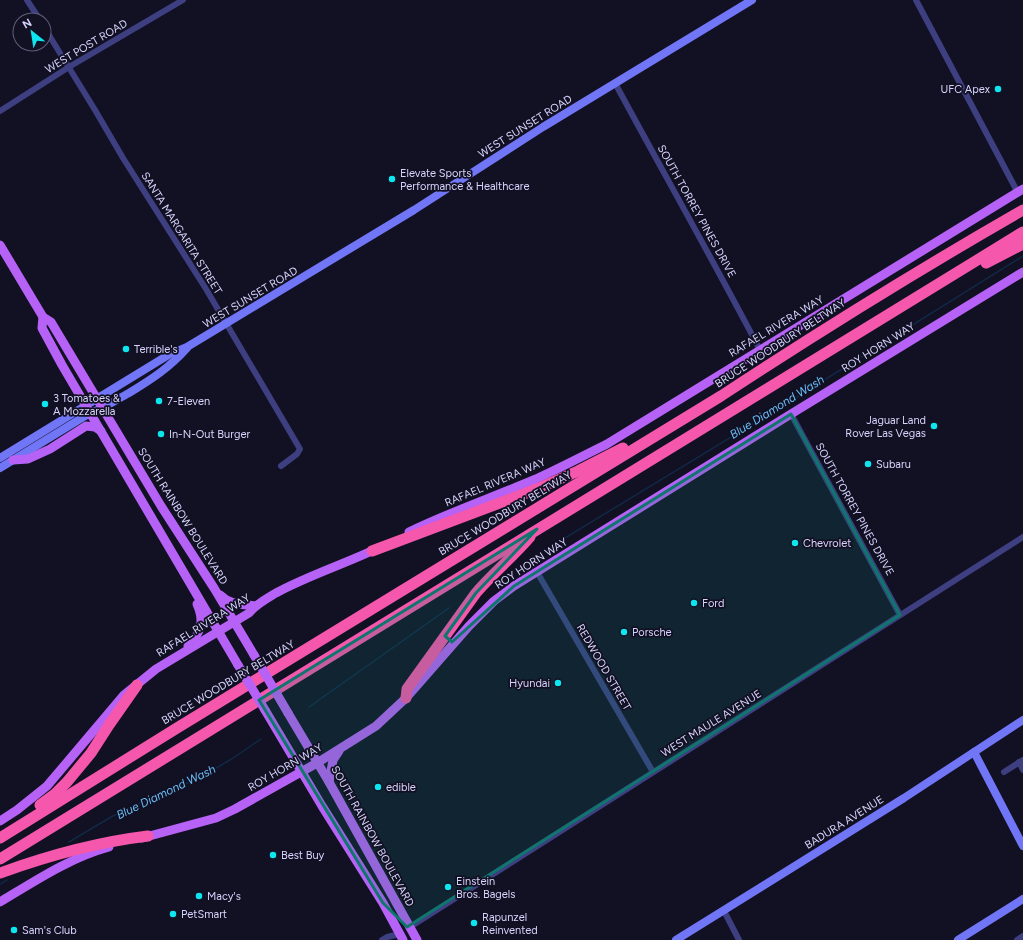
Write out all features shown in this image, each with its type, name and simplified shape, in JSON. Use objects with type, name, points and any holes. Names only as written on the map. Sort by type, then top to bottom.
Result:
[{"type":"highway","points":[[978,236],[1023,204]]},
{"type":"highway","name":"BRUCE WOODBURY BELTWAY","points":[[0,838],[177,728],[721,396],[825,329],[1023,210]]},
{"type":"highway","points":[[0,858],[1023,232]]},
{"type":"highway","points":[[900,306],[926,299],[965,275],[1023,244]]},
{"type":"highway","points":[[372,551],[537,489],[578,471],[632,444],[650,439]]},
{"type":"highway","points":[[406,698],[406,689],[476,593],[509,561],[537,529]]},
{"type":"highway","points":[[0,832],[38,807],[55,794],[67,782],[91,753],[137,685]]},
{"type":"highway","points":[[0,873],[22,865],[117,840],[148,836]]},
{"type":"main road","name":"WEST SUNSET ROAD","points":[[0,468],[11,456],[88,409],[98,398],[170,354],[187,347],[226,324],[414,210],[543,127],[752,0]]},
{"type":"main road","name":"RAFAEL RIVERA WAY","points":[[0,821],[48,786],[124,695],[156,669],[249,612],[255,606],[297,583],[372,551],[427,523],[537,478],[581,458],[618,437],[1020,191]]},
{"type":"main road","name":"SOUTH RAINBOW BOULEVARD","points":[[0,245],[43,317],[51,322],[98,398],[161,506],[234,621],[329,782],[417,940]]},
{"type":"main road","name":"ROY HORN WAY","points":[[0,902],[74,859],[100,849],[216,818],[251,801],[340,749],[376,726],[387,717],[406,698],[469,626],[494,601],[509,590],[791,414],[1023,272]]},
{"type":"main road","name":"SOUTH RAINBOW BOULEVARD","points":[[43,317],[42,328],[88,409],[301,772],[383,903],[399,938]]},
{"type":"main road","name":"WEST SUNSET ROAD","points":[[88,409],[103,408],[156,377],[174,363],[187,347]]},
{"type":"main road","points":[[11,456],[28,459],[50,449],[86,426],[95,427],[102,432]]},
{"type":"main road","name":"WEST SUNSET ROAD","points":[[0,458],[11,456]]},
{"type":"main road","points":[[173,552],[180,573],[196,601],[201,614],[201,627],[199,632],[178,655]]},
{"type":"main road","points":[[214,588],[226,600],[238,604],[255,606]]},
{"type":"main road","name":"BADURA AVENUE","points":[[676,940],[904,798],[1023,720]]},
{"type":"main road","points":[[329,782],[333,760],[340,749]]},
{"type":"main road","points":[[974,752],[1023,846]]},
{"type":"main road","points":[[958,940],[1023,899]]},
{"type":"main road","points":[[383,903],[402,925],[405,927],[410,927]]},
{"type":"main road","points":[[399,938],[405,933],[410,940]]},
{"type":"street","points":[[27,0],[35,12]]},
{"type":"street","name":"WEST POST ROAD","points":[[0,111],[69,67],[183,0]]},
{"type":"street","points":[[916,0],[1020,191]]},
{"type":"street","name":"SANTA MARGARITA STREET","points":[[52,40],[226,324],[300,449],[297,454],[281,466]]},
{"type":"street","name":"SOUTH TORREY PINES DRIVE","points":[[616,83],[760,350]]},
{"type":"street","name":"SOUTH TORREY PINES DRIVE","points":[[791,414],[900,615]]},
{"type":"street","name":"WEST MAULE AVENUE","points":[[410,927],[1023,537]]},
{"type":"street","name":"REDWOOD STREET","points":[[538,572],[653,772]]},
{"type":"street","points":[[1004,772],[1021,761],[1023,770]]},
{"type":"street","points":[[724,911],[739,940]]},
{"type":"street","points":[[1017,940],[1023,936]]},
{"type":"street","points":[[382,940],[387,937],[399,938]]},
{"type":"highlighted area","points":[[791,414],[900,615],[407,927],[383,903],[259,700],[537,529],[476,593],[445,636],[452,642],[514,586]]},
{"type":"waterway","name":"Blue Diamond Wash","points":[[532,558],[789,402],[1023,256]]},
{"type":"waterway","name":"Blue Diamond Wash","points":[[309,707],[449,608]]},
{"type":"waterway","name":"Blue Diamond Wash","points":[[69,842],[129,808],[197,779],[230,760],[261,739]]},
{"type":"waterway","name":"Blue Diamond Wash","points":[[0,884],[7,880]]},
{"type":"place","name":"UFC Apex","points":[[998,89]]},
{"type":"place","name":"Elevate Sports Performance & Healthcare","points":[[392,179]]},
{"type":"place","name":"Terrible's","points":[[126,349]]},
{"type":"place","name":"7-Eleven","points":[[159,401]]},
{"type":"place","name":"3 Tomatoes & A Mozzarella","points":[[45,404]]},
{"type":"place","name":"Jaguar Land Rover Las Vegas","points":[[934,426]]},
{"type":"place","name":"In-N-Out Burger","points":[[161,434]]},
{"type":"place","name":"Subaru","points":[[868,464]]},
{"type":"place","name":"Chevrolet","points":[[795,543]]},
{"type":"place","name":"Ford","points":[[694,603]]},
{"type":"place","name":"Porsche","points":[[624,632]]},
{"type":"place","name":"Hyundai","points":[[558,683]]},
{"type":"place","name":"edible","points":[[378,787]]},
{"type":"place","name":"Best Buy","points":[[273,855]]},
{"type":"place","name":"Einstein Bros. Bagels","points":[[448,887]]},
{"type":"place","name":"Macy's","points":[[199,896]]},
{"type":"place","name":"PetSmart","points":[[173,914]]},
{"type":"place","name":"Rapunzel Reinvented","points":[[474,923]]},
{"type":"place","name":"Sam's Club","points":[[14,930]]}]
